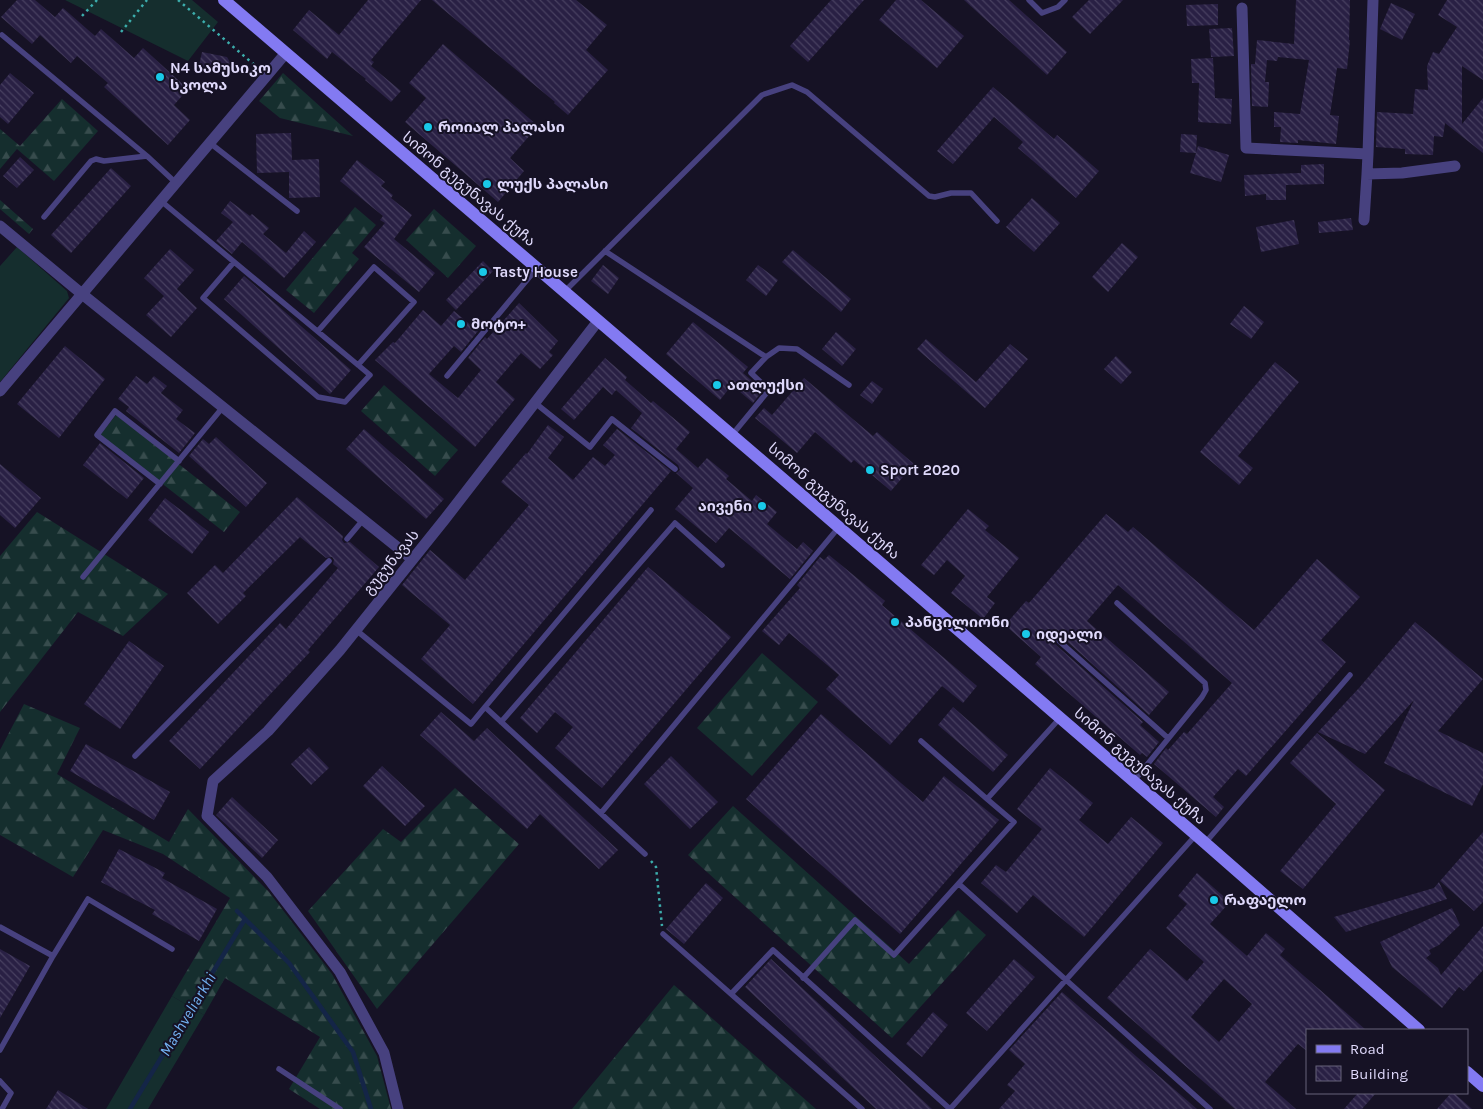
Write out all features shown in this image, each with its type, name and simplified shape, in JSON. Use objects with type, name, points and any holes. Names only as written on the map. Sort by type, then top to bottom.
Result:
[{"type":"main road","name":"სიმონ გუგუნავას ქუჩა","points":[[224,0],[839,527],[1418,1029]]},
{"type":"main road","points":[[1468,1073],[1483,1086]]},
{"type":"street","points":[[1364,220],[1373,0]]},
{"type":"street","points":[[1242,8],[1246,148],[1368,154]]},
{"type":"street","points":[[0,391],[285,54]]},
{"type":"street","points":[[1367,174],[1402,173],[1455,166]]},
{"type":"street","points":[[0,226],[412,560]]},
{"type":"street","name":"გუგუნავას","points":[[398,1109],[384,1054],[340,972],[267,877],[207,816],[212,781],[268,731],[340,650],[598,320]]},
{"type":"lane","points":[[1028,0],[1042,13],[1058,7],[1065,0]]},
{"type":"lane","points":[[2,35],[147,156],[176,183]]},
{"type":"lane","points":[[564,292],[762,95],[792,85],[806,92],[929,196],[935,197],[951,193],[971,194],[997,221]]},
{"type":"lane","points":[[210,143],[296,210]]},
{"type":"lane","points":[[44,217],[91,161],[96,159],[104,161],[147,156]]},
{"type":"lane","points":[[160,201],[358,364],[370,375],[345,402],[318,397],[203,298],[234,262]]},
{"type":"lane","points":[[605,251],[766,357]]},
{"type":"lane","points":[[318,331],[374,267],[414,302],[358,364]]},
{"type":"lane","points":[[447,376],[537,268]]},
{"type":"lane","points":[[732,435],[769,390],[751,372],[766,357],[779,348],[797,349],[849,384]]},
{"type":"lane","points":[[534,402],[590,447],[612,418],[675,469]]},
{"type":"lane","points":[[83,577],[223,407]]},
{"type":"lane","points":[[160,484],[97,435],[116,411],[179,461]]},
{"type":"lane","points":[[356,630],[471,724],[651,510]]},
{"type":"lane","points":[[347,539],[363,520]]},
{"type":"lane","points":[[501,722],[675,524],[722,565]]},
{"type":"lane","points":[[601,813],[839,527]]},
{"type":"lane","points":[[135,756],[329,560]]},
{"type":"lane","points":[[1117,604],[1205,683],[1206,690],[1202,698],[1133,782]]},
{"type":"lane","points":[[1058,640],[1168,738]]},
{"type":"lane","points":[[731,994],[773,950],[950,1109],[1066,979],[1200,839],[1350,675]]},
{"type":"lane","points":[[485,707],[645,854]]},
{"type":"lane","points":[[987,799],[1060,718]]},
{"type":"lane","points":[[803,978],[855,920],[894,955],[1014,822],[921,741]]},
{"type":"lane","points":[[958,884],[1210,1109]]},
{"type":"lane","points":[[0,1050],[88,898],[172,949]]},
{"type":"lane","points":[[0,927],[53,956]]},
{"type":"lane","points":[[663,934],[862,1109]]},
{"type":"lane","points":[[279,1069],[340,1109]]},
{"type":"lane","points":[[0,1081],[11,1093],[2,1109]]},
{"type":"path","points":[[82,16],[97,0]]},
{"type":"path","points":[[121,32],[147,0]]},
{"type":"path","points":[[178,0],[267,76]]},
{"type":"path","points":[[645,854],[656,867],[663,934]]},
{"type":"green space","points":[[65,0],[192,0],[218,22],[188,61]]},
{"type":"green space","points":[[283,73],[353,136],[280,118],[259,101]]},
{"type":"green space","points":[[62,99],[98,131],[54,181],[17,149],[0,169],[0,129],[20,146]]},
{"type":"green space","points":[[0,200],[33,229],[29,234],[0,209]]},
{"type":"green space","points":[[355,207],[376,225],[352,253],[359,259],[314,313],[286,290]]},
{"type":"green space","points":[[434,209],[476,246],[448,278],[406,240]]},
{"type":"green space","points":[[17,247],[67,291],[69,298],[0,382],[0,266]]},
{"type":"green space","points":[[384,385],[458,450],[435,476],[361,411]]},
{"type":"green space","points":[[116,415],[240,512],[224,532],[100,435]]},
{"type":"green space","points":[[37,512],[168,594],[123,636],[78,612],[0,712],[0,556]]},
{"type":"green space","points":[[762,653],[818,702],[752,776],[697,728]]},
{"type":"green space","points":[[24,704],[80,728],[57,774],[169,842],[188,809],[269,892],[332,974],[377,1056],[391,1109],[320,1109],[289,1089],[320,1037],[225,978],[204,1015],[172,996],[230,898],[163,854],[103,830],[73,877],[0,835],[0,750]]},
{"type":"green space","points":[[455,788],[519,844],[377,1009],[308,911],[383,829],[401,842]]},
{"type":"green space","points":[[733,806],[909,964],[958,910],[986,935],[892,1038],[688,855]]},
{"type":"green space","points":[[674,985],[816,1109],[572,1109]]},
{"type":"green space","points":[[172,996],[204,1015],[148,1109],[106,1109]]},
{"type":"building","points":[[17,0],[35,0],[55,17],[63,8],[95,36],[101,29],[134,58],[143,48],[188,89],[174,105],[190,120],[168,145],[104,87],[108,83],[77,56],[71,63],[40,35],[32,44],[1,17]]},
{"type":"building","points":[[368,0],[421,0],[371,60],[374,62],[371,66],[401,91],[391,102],[332,52],[327,59],[293,30],[309,10],[339,35]]},
{"type":"building","points":[[432,0],[576,0],[607,25],[586,50],[608,70],[568,115],[555,102]]},
{"type":"building","points":[[831,0],[864,0],[808,62],[790,46]]},
{"type":"building","points":[[896,0],[921,0],[964,36],[937,68],[879,20]]},
{"type":"building","points":[[964,0],[1009,0],[1067,52],[1047,75]]},
{"type":"building","points":[[1089,0],[1123,0],[1090,34],[1072,17]]},
{"type":"building","points":[[1296,0],[1350,0],[1350,40],[1347,69],[1337,68],[1330,115],[1339,116],[1336,144],[1298,140],[1298,143],[1280,142],[1281,127],[1274,127],[1274,112],[1300,114],[1309,60],[1278,57],[1277,61],[1267,60],[1265,82],[1269,82],[1268,107],[1252,106],[1251,64],[1255,64],[1257,40],[1294,44]]},
{"type":"building","points":[[1447,0],[1483,0],[1483,80],[1462,66],[1462,124],[1483,98],[1483,153],[1445,123],[1443,137],[1434,136],[1433,155],[1405,154],[1405,149],[1376,147],[1377,112],[1413,114],[1415,89],[1428,90],[1427,66],[1433,52],[1439,54],[1457,27],[1438,15]]},
{"type":"building","points":[[1391,3],[1415,14],[1402,40],[1380,29]]},
{"type":"building","points":[[1218,4],[1218,25],[1187,26],[1186,5]]},
{"type":"building","points":[[1232,28],[1234,56],[1211,57],[1209,29]]},
{"type":"building","points":[[443,44],[538,126],[510,158],[524,171],[498,202],[405,122],[426,98],[409,83]]},
{"type":"building","points":[[202,52],[227,57],[231,64],[230,70],[222,75],[198,70]]},
{"type":"building","points":[[1213,58],[1215,98],[1232,99],[1231,124],[1198,122],[1199,83],[1192,83],[1191,59]]},
{"type":"building","points":[[10,73],[34,93],[8,124],[0,117],[0,85]]},
{"type":"building","points":[[993,87],[1054,139],[1057,135],[1099,171],[1076,198],[1018,148],[1023,142],[994,117],[953,164],[937,151]]},
{"type":"building","points":[[291,133],[292,160],[319,159],[320,197],[289,198],[289,172],[257,173],[256,134]]},
{"type":"building","points":[[1181,134],[1197,135],[1196,153],[1180,152]]},
{"type":"building","points":[[1198,146],[1229,155],[1221,182],[1190,173]]},
{"type":"building","points":[[20,157],[34,170],[17,188],[3,176]]},
{"type":"building","points":[[357,160],[385,182],[381,186],[393,195],[391,198],[412,215],[394,239],[435,273],[419,292],[364,247],[385,223],[380,220],[383,216],[340,181]]},
{"type":"building","points":[[1324,164],[1324,184],[1286,185],[1286,200],[1266,200],[1266,194],[1245,196],[1244,175],[1301,173],[1301,165]]},
{"type":"building","points":[[111,168],[131,186],[71,253],[51,235]]},
{"type":"building","points":[[1032,198],[1060,223],[1034,252],[1006,227]]},
{"type":"building","points":[[230,201],[250,216],[252,214],[269,228],[263,234],[286,253],[304,231],[316,242],[284,278],[242,242],[232,254],[216,241],[233,222],[221,213]]},
{"type":"building","points":[[1351,218],[1353,230],[1319,233],[1318,222]]},
{"type":"building","points":[[1294,220],[1299,244],[1261,252],[1256,227]]},
{"type":"building","points":[[1122,243],[1138,257],[1108,292],[1092,277]]},
{"type":"building","points":[[170,249],[194,270],[177,289],[197,308],[171,337],[146,315],[164,296],[144,278]]},
{"type":"building","points":[[793,250],[851,299],[841,312],[782,262]]},
{"type":"building","points":[[483,261],[493,271],[456,310],[446,300]]},
{"type":"building","points":[[603,265],[619,278],[608,294],[591,281]]},
{"type":"building","points":[[758,265],[778,280],[766,296],[746,280]]},
{"type":"building","points":[[244,276],[351,370],[330,394],[224,299]]},
{"type":"building","points":[[519,303],[558,341],[549,352],[553,355],[540,369],[521,353],[496,382],[515,399],[475,447],[375,360],[393,342],[395,343],[423,310],[441,326],[454,311],[478,331],[461,352],[454,346],[429,374],[458,398],[481,370],[468,358],[485,337],[487,339]]},
{"type":"building","points":[[1244,306],[1264,322],[1251,339],[1230,324]]},
{"type":"building","points":[[693,322],[748,367],[743,373],[763,390],[753,403],[732,385],[720,400],[666,354]]},
{"type":"building","points":[[836,332],[856,349],[842,366],[822,349]]},
{"type":"building","points":[[926,339],[976,382],[1010,344],[1028,359],[985,408],[917,349]]},
{"type":"building","points":[[65,346],[105,379],[59,438],[17,404]]},
{"type":"building","points":[[1116,356],[1132,372],[1121,384],[1104,369]]},
{"type":"building","points":[[605,358],[627,377],[625,380],[651,403],[653,401],[690,432],[676,449],[698,468],[707,458],[729,476],[726,479],[752,501],[756,495],[777,512],[767,524],[797,549],[803,542],[813,551],[790,579],[729,528],[716,543],[675,509],[693,488],[676,473],[680,470],[678,465],[631,428],[642,413],[616,390],[612,395],[603,387],[574,420],[561,409]]},
{"type":"building","points":[[1275,362],[1299,382],[1238,456],[1253,468],[1239,485],[1200,452]]},
{"type":"building","points":[[136,376],[147,384],[154,376],[167,386],[161,393],[183,410],[176,419],[195,433],[179,453],[126,411],[129,407],[118,399]]},
{"type":"building","points":[[804,378],[873,436],[877,432],[914,464],[891,491],[854,460],[851,463],[815,432],[797,453],[755,418],[764,408],[772,415]]},
{"type":"building","points":[[872,381],[883,389],[872,404],[860,395]]},
{"type":"building","points":[[548,425],[564,437],[548,458],[573,480],[593,457],[605,466],[615,455],[603,445],[617,429],[671,471],[473,704],[421,659],[450,625],[402,585],[430,550],[465,580],[529,505],[501,482],[527,454]]},
{"type":"building","points":[[364,429],[444,499],[426,519],[346,449]]},
{"type":"building","points":[[216,437],[267,483],[246,507],[189,456],[203,439],[209,444]]},
{"type":"building","points":[[100,443],[144,478],[127,499],[83,465]]},
{"type":"building","points":[[0,464],[41,498],[15,528],[0,515]]},
{"type":"building","points":[[297,497],[343,536],[342,540],[344,543],[350,542],[379,567],[308,650],[310,652],[200,769],[169,741],[280,623],[286,629],[338,568],[333,564],[334,560],[332,557],[326,558],[300,537],[243,593],[246,596],[218,624],[187,593],[215,565],[223,573]]},
{"type":"building","points":[[165,498],[209,532],[192,554],[148,520]]},
{"type":"building","points":[[968,509],[989,526],[985,530],[1019,558],[987,597],[995,603],[983,619],[951,593],[965,576],[947,560],[934,575],[921,565]]},
{"type":"building","points":[[1106,514],[1128,532],[1133,527],[1254,630],[1317,559],[1360,597],[1321,640],[1346,662],[1246,776],[1238,769],[1213,797],[1224,807],[1216,817],[1154,764],[1166,748],[1168,750],[1184,732],[1187,734],[1232,683],[1118,585],[1087,621],[1169,692],[1149,715],[1061,636],[1055,637],[1053,640],[1055,644],[1143,722],[1140,725],[1159,742],[1147,757],[1142,753],[1140,755],[1035,664],[1041,657],[1005,625],[1026,601],[1029,603]]},
{"type":"building","points":[[829,555],[885,601],[882,605],[977,686],[963,703],[942,686],[890,745],[826,689],[839,675],[789,633],[779,645],[762,631],[800,588],[797,585],[820,557],[824,560]]},
{"type":"building","points":[[648,567],[731,637],[602,788],[555,748],[573,727],[555,712],[537,733],[520,718]]},
{"type":"building","points":[[1415,622],[1483,679],[1438,731],[1483,753],[1483,784],[1472,806],[1384,763],[1414,700],[1365,754],[1318,732],[1359,688]]},
{"type":"building","points":[[129,641],[164,666],[120,729],[84,704]]},
{"type":"building","points":[[953,707],[1008,755],[993,772],[938,725]]},
{"type":"building","points":[[441,712],[474,741],[487,728],[618,850],[599,869],[540,814],[527,829],[420,735]]},
{"type":"building","points":[[821,714],[923,802],[944,776],[999,820],[900,934],[746,799]]},
{"type":"building","points":[[1317,733],[1385,790],[1303,889],[1280,871],[1336,804],[1290,763]]},
{"type":"building","points":[[86,744],[170,792],[154,820],[70,771]]},
{"type":"building","points":[[309,747],[329,768],[311,785],[291,764]]},
{"type":"building","points":[[671,756],[718,802],[690,829],[644,784]]},
{"type":"building","points":[[382,766],[425,806],[405,826],[363,786]]},
{"type":"building","points":[[1050,768],[1093,803],[1079,820],[1108,844],[1131,817],[1163,843],[1084,937],[1033,895],[1017,913],[981,883],[996,865],[1006,872],[1042,829],[1017,809]]},
{"type":"building","points":[[232,797],[278,840],[262,858],[216,815]]},
{"type":"building","points":[[1483,832],[1483,902],[1474,911],[1440,881]]},
{"type":"building","points":[[119,849],[165,873],[162,878],[217,909],[199,941],[152,914],[155,910],[101,882]]},
{"type":"building","points":[[1197,873],[1230,902],[1210,924],[1247,956],[1266,933],[1285,949],[1280,955],[1365,1029],[1306,1029],[1306,1050],[1298,1044],[1265,1082],[1296,1109],[1235,1109],[1107,998],[1150,949],[1187,981],[1204,962],[1166,928],[1187,904],[1178,896]],"holes":[[[1224,979],[1252,1004],[1219,1042],[1191,1017]]]},
{"type":"building","points":[[1439,882],[1447,899],[1346,932],[1334,917],[1434,888]]},
{"type":"building","points":[[706,883],[723,898],[684,944],[666,929]]},
{"type":"building","points":[[1452,908],[1460,925],[1439,945],[1429,950],[1431,954],[1426,958],[1438,968],[1441,975],[1483,926],[1483,970],[1464,991],[1459,987],[1442,1008],[1392,967],[1380,942]]},
{"type":"building","points":[[0,949],[30,966],[0,1018]]},
{"type":"building","points":[[771,959],[932,1109],[876,1109],[745,987]]},
{"type":"building","points":[[1014,959],[1035,977],[987,1031],[966,1013]]},
{"type":"building","points":[[1062,992],[1197,1109],[999,1109],[1015,1091],[1007,1085],[1025,1064],[1009,1050]]},
{"type":"building","points":[[933,1012],[948,1025],[922,1057],[906,1044]]},
{"type":"building","points":[[58,1090],[88,1109],[46,1109]]},
{"type":"building","points":[[1357,1094],[1375,1094],[1362,1109],[1344,1109]]},
{"type":"building","points":[[1450,1094],[1455,1094],[1472,1109],[1437,1109]]},
{"type":"waterway","points":[[237,911],[289,963],[353,1052],[371,1109]]},
{"type":"waterway","name":"Mashveliarkhi","points":[[130,1109],[245,919]]},
{"type":"place","name":"N4 სამუსიკო სკოლა","points":[[160,77]]},
{"type":"place","name":"როიალ პალასი","points":[[428,127]]},
{"type":"place","name":"ლუქს პალასი","points":[[487,184]]},
{"type":"place","name":"Tasty House","points":[[483,272]]},
{"type":"place","name":"მოტო+","points":[[461,324]]},
{"type":"place","name":"ათლუქსი","points":[[717,385]]},
{"type":"place","name":"Sport 2020","points":[[870,470]]},
{"type":"place","name":"აივენი","points":[[762,506]]},
{"type":"place","name":"პანცილიონი","points":[[895,622]]},
{"type":"place","name":"იდეალი","points":[[1026,634]]},
{"type":"place","name":"რაფაელო","points":[[1214,900]]}]
